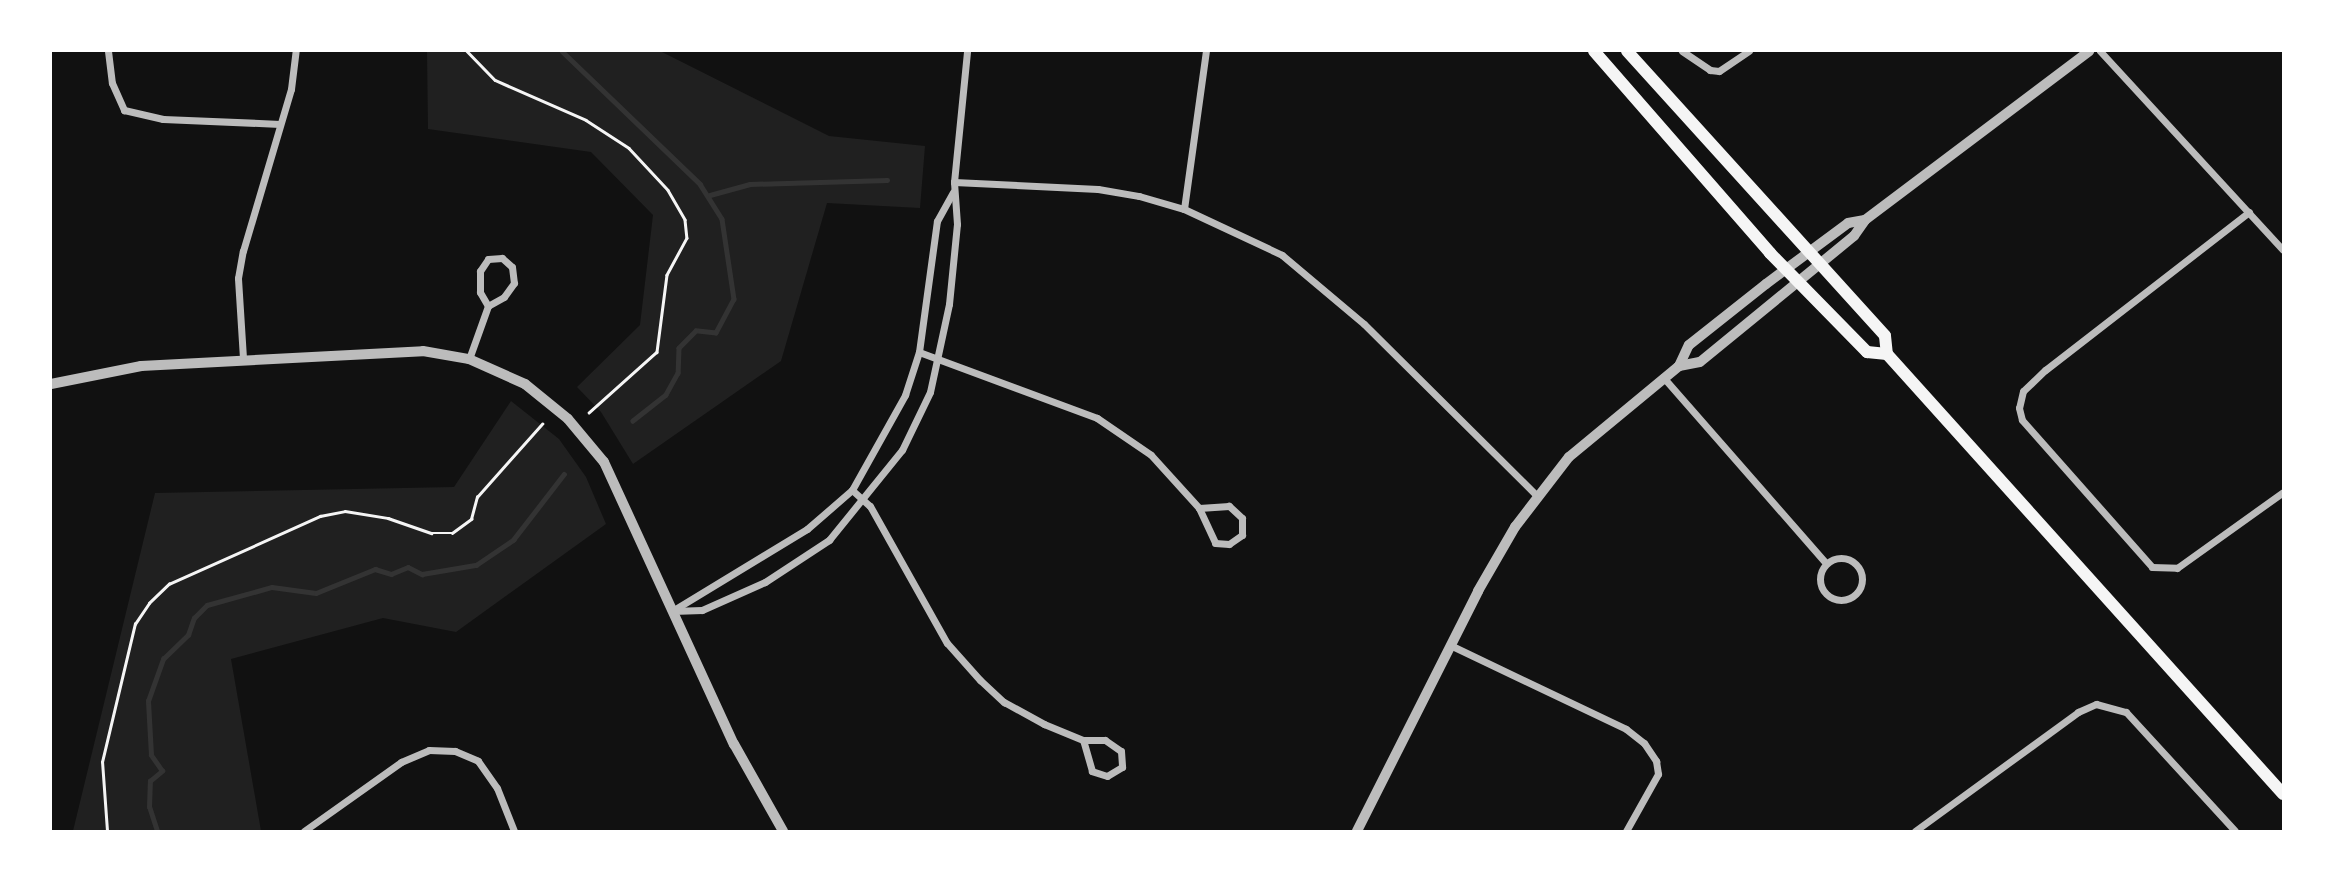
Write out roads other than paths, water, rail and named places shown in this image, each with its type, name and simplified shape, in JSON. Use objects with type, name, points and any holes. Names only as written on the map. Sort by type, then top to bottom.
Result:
[{"type":"main road","points":[[1594,51],[1798,282],[1867,352],[1886,354]]},
{"type":"main road","points":[[1627,51],[1811,250],[1885,336],[1886,354],[2283,794]]},
{"type":"street","points":[[108,51],[114,90],[124,110],[163,119],[280,124]]},
{"type":"street","points":[[243,358],[239,278],[243,251],[280,124],[296,51]]},
{"type":"street","points":[[672,611],[702,610],[765,582],[829,540],[865,501],[902,450],[930,392],[949,304],[957,224],[954,182],[967,51],[956,51]]},
{"type":"street","points":[[1184,209],[1206,51]]},
{"type":"street","points":[[1682,51],[1710,70],[1719,71],[1749,51]]},
{"type":"street","points":[[1357,831],[1478,591],[1537,496],[1569,457],[1663,377],[1679,366],[1700,362],[1854,236],[1865,220],[2089,51]]},
{"type":"street","points":[[2100,51],[2283,250]]},
{"type":"street","points":[[954,182],[1098,189],[1184,209],[1282,255],[1322,286],[1537,496]]},
{"type":"street","points":[[672,611],[807,529],[852,490],[905,395],[919,352],[937,221],[954,192]]},
{"type":"street","points":[[2249,212],[2045,370],[2023,391],[2019,408],[2022,420],[2152,567],[2177,568],[2283,492]]},
{"type":"street","points":[[1679,366],[1689,345],[1848,223],[1865,220]]},
{"type":"street","points":[[469,359],[488,306],[504,297],[514,283],[512,267],[502,258],[488,259],[480,271],[480,292],[488,306]]},
{"type":"street","points":[[51,384],[141,366],[243,358],[423,351],[469,359],[524,384],[587,441],[615,482],[734,744],[783,831]]},
{"type":"street","points":[[919,352],[937,356],[1097,418],[1151,455],[1199,508],[1215,542],[1229,544],[1242,536],[1242,518],[1229,506],[1199,508]]},
{"type":"street","points":[[1663,377],[1826,563]]},
{"type":"street","points":[[852,490],[865,501],[947,643],[980,680],[1004,702],[1083,740],[1105,740],[1121,751],[1122,767],[1107,776],[1093,771],[1083,740]]},
{"type":"street","points":[[1839,557],[1853,561],[1862,573],[1856,594],[1843,600],[1825,593],[1819,575],[1826,563],[1839,557]]},
{"type":"street","points":[[1450,645],[1626,729],[1644,743],[1656,761],[1658,774],[1626,831]]},
{"type":"street","points":[[1915,831],[2078,712],[2096,704],[2126,712],[2235,831]]},
{"type":"street","points":[[304,831],[401,762],[429,750],[454,751],[478,761],[497,788],[514,831]]},
{"type":"waterway","points":[[562,51],[700,184],[722,219],[734,299],[716,333],[696,331],[679,348],[678,373],[666,395],[633,421]]},
{"type":"waterway","points":[[710,195],[750,184],[887,180]]},
{"type":"waterway","points":[[157,831],[149,807],[150,781],[162,771],[151,755],[148,701],[163,659],[188,635],[194,618],[207,605],[272,587],[316,593],[375,569],[391,574],[408,567],[422,574],[476,565],[513,540],[564,474]]}]
